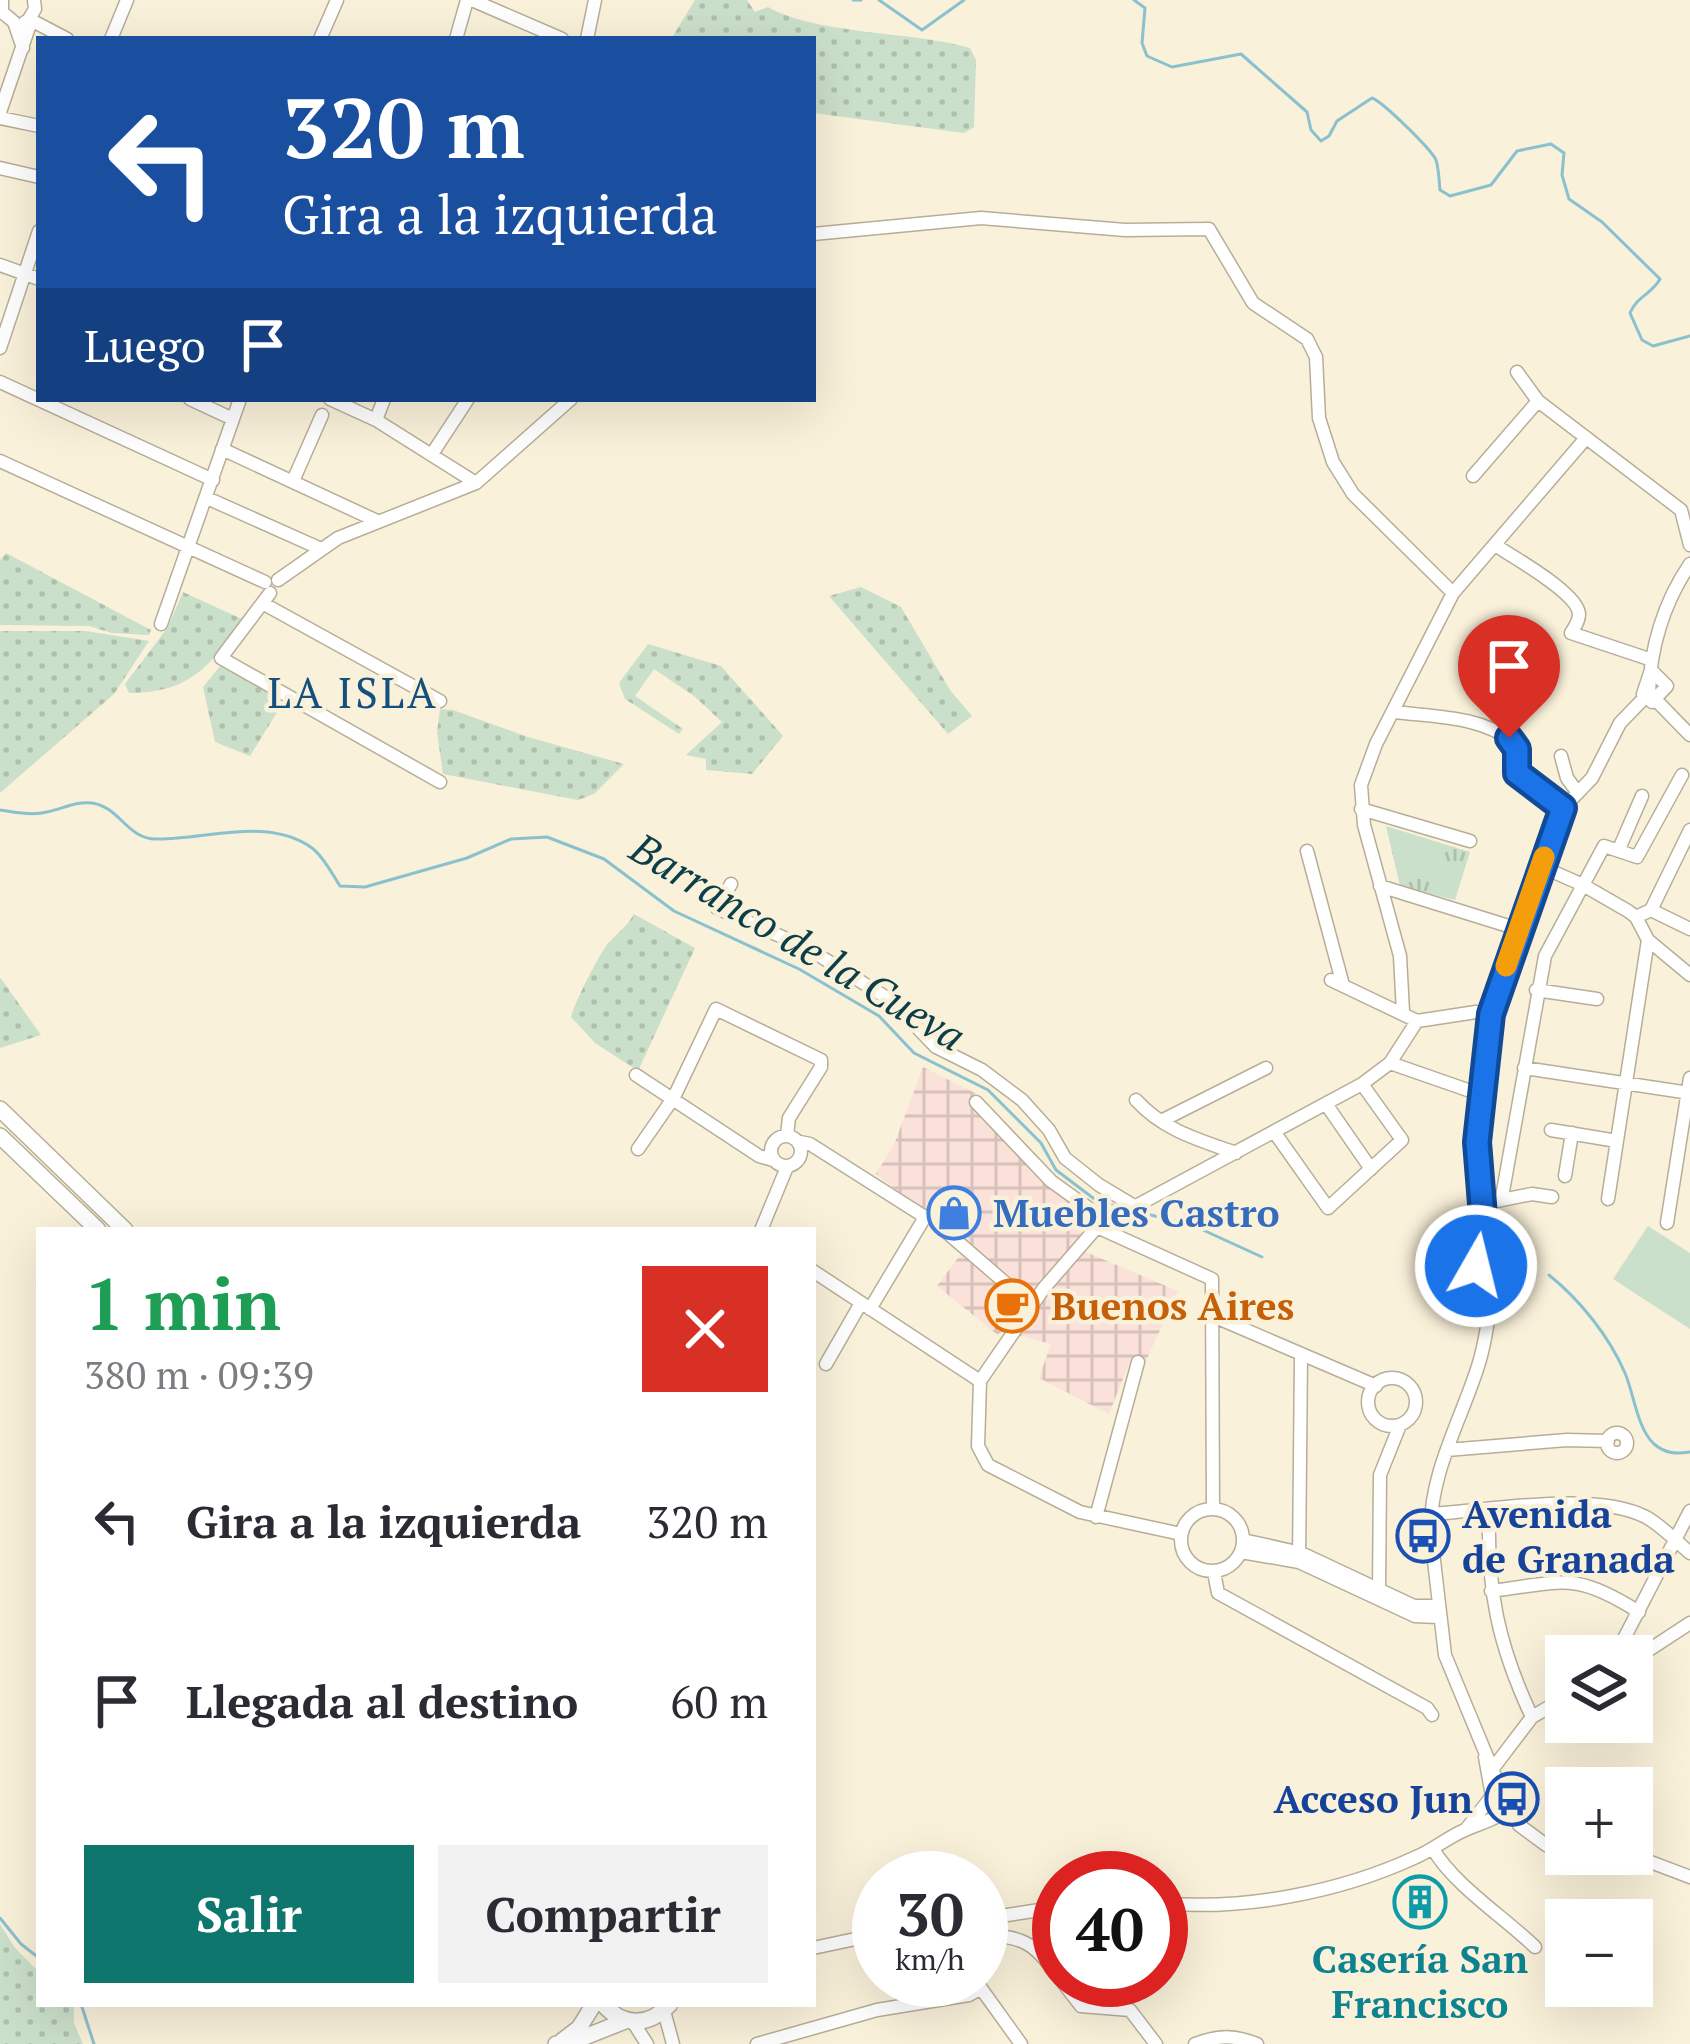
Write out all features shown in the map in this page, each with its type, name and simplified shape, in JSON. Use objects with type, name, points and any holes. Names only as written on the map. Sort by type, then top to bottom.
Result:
[{"type":"main road","points":[[0,1109],[122,1227]]},
{"type":"main road","points":[[0,1136],[95,1227]]},
{"type":"main road","points":[[558,2043],[596,2007]]},
{"type":"main road","points":[[604,2007],[629,2022]]},
{"type":"main road","points":[[558,2043],[655,2018],[667,2007]]},
{"type":"street","points":[[1,0],[5,17],[60,36]]},
{"type":"street","points":[[112,36],[127,0]]},
{"type":"street","points":[[457,36],[469,0],[555,36]]},
{"type":"street","points":[[588,36],[595,0]]},
{"type":"street","points":[[36,1],[23,21],[23,49],[0,115],[36,125]]},
{"type":"street","points":[[321,36],[331,3]]},
{"type":"street","points":[[0,168],[36,176]]},
{"type":"street","points":[[816,234],[982,218],[1125,230],[1209,229],[1253,303],[1306,339],[1316,357],[1319,418],[1333,462],[1353,494],[1453,593]]},
{"type":"street","points":[[0,348],[36,240]]},
{"type":"street","points":[[0,266],[36,278]]},
{"type":"street","points":[[1517,372],[1538,400],[1681,510],[1690,544]]},
{"type":"street","points":[[0,382],[36,396]]},
{"type":"street","points":[[1473,476],[1538,400]]},
{"type":"street","points":[[197,402],[233,418]]},
{"type":"street","points":[[161,623],[239,402]]},
{"type":"street","points":[[337,402],[376,420],[476,483]]},
{"type":"street","points":[[376,420],[383,402]]},
{"type":"street","points":[[432,454],[466,402]]},
{"type":"street","points":[[440,782],[221,658],[269,590],[319,548],[476,483],[566,402]]},
{"type":"street","points":[[56,403],[213,480]]},
{"type":"street","points":[[293,481],[322,416]]},
{"type":"street","points":[[1403,1012],[1400,956],[1361,809],[1361,785],[1376,744],[1453,593],[1586,438]]},
{"type":"street","points":[[222,448],[377,521]]},
{"type":"street","points":[[0,461],[190,548],[269,590],[440,701]]},
{"type":"street","points":[[207,498],[319,548]]},
{"type":"street","points":[[1485,1241],[1477,1142],[1491,1014],[1518,929],[1563,808],[1592,778],[1620,723],[1666,686],[1649,665],[1571,633],[1579,609],[1570,596],[1495,545]]},
{"type":"street","points":[[1649,665],[1687,575]]},
{"type":"street","points":[[1650,696],[1690,735]]},
{"type":"street","points":[[1395,712],[1493,728],[1514,742],[1517,773],[1563,808]]},
{"type":"street","points":[[1620,723],[1634,733]]},
{"type":"street","points":[[1561,756],[1567,778],[1578,793]]},
{"type":"street","points":[[1502,1198],[1544,956],[1604,846],[1637,857],[1682,775]]},
{"type":"street","points":[[1619,849],[1642,796]]},
{"type":"street","points":[[1361,809],[1470,841]]},
{"type":"street","points":[[1636,917],[1651,910],[1690,830]]},
{"type":"street","points":[[1306,851],[1337,983],[1417,1022],[1476,1012],[1491,1014]]},
{"type":"street","points":[[1674,861],[1690,868]]},
{"type":"street","points":[[1540,866],[1583,884],[1636,917],[1648,940],[1690,975]]},
{"type":"street","points":[[731,884],[718,908],[807,948],[892,1001],[936,1047],[982,1070],[1022,1100],[1049,1130],[1065,1158],[1134,1205]]},
{"type":"street","points":[[1380,886],[1518,929]]},
{"type":"street","points":[[1651,910],[1690,929]]},
{"type":"street","points":[[1608,1199],[1648,940]]},
{"type":"street","points":[[1536,990],[1597,999]]},
{"type":"street","points":[[638,1149],[674,1097],[716,1009],[821,1060],[789,1118],[800,1153],[787,1167],[762,1227]]},
{"type":"street","points":[[1181,1534],[1096,1517],[984,1461],[977,1441],[980,1381],[1031,1306],[1102,1224],[1362,1084],[1390,1064],[1417,1022]]},
{"type":"street","points":[[1390,1064],[1482,1095]]},
{"type":"street","points":[[1161,1121],[1266,1068]]},
{"type":"street","points":[[1524,1068],[1689,1093]]},
{"type":"street","points":[[636,1075],[759,1156],[787,1167]]},
{"type":"street","points":[[1666,1223],[1690,1078]]},
{"type":"street","points":[[1275,1132],[1328,1208],[1402,1140],[1362,1084]]},
{"type":"street","points":[[1136,1100],[1180,1134],[1237,1153]]},
{"type":"street","points":[[976,1102],[1051,1181],[1102,1224],[1211,1279],[1213,1510]]},
{"type":"street","points":[[1325,1104],[1371,1168]]},
{"type":"street","points":[[1551,1130],[1617,1141]]},
{"type":"street","points":[[1565,1176],[1572,1133]]},
{"type":"street","points":[[772,1160],[772,1148],[794,1139],[810,1144],[926,1217],[826,1364]]},
{"type":"street","points":[[1482,1204],[1532,1194],[1552,1197]]},
{"type":"street","points":[[936,1222],[1031,1306]]},
{"type":"street","points":[[1485,1241],[1473,1246],[1470,1257],[1487,1333]]},
{"type":"street","points":[[1485,1241],[1496,1248],[1487,1333],[1430,1514],[1437,1611],[1445,1655],[1484,1750],[1500,1804],[1545,1844]]},
{"type":"street","points":[[1474,1264],[1482,1269],[1494,1265]]},
{"type":"street","points":[[816,1273],[980,1381]]},
{"type":"street","points":[[1213,1316],[1376,1386],[1397,1379],[1414,1394],[1412,1416],[1400,1425],[1380,1475],[1377,1593]]},
{"type":"street","points":[[1300,1557],[1301,1355]]},
{"type":"street","points":[[1096,1517],[1138,1362]]},
{"type":"street","points":[[1376,1386],[1369,1400],[1372,1415],[1384,1425],[1400,1425]]},
{"type":"street","points":[[1448,1450],[1607,1441]]},
{"type":"street","points":[[1430,1514],[1584,1502],[1642,1515],[1690,1553]]},
{"type":"street","points":[[1213,1510],[1232,1516],[1242,1546],[1225,1569],[1214,1572],[1192,1565],[1181,1534],[1190,1518],[1213,1510]]},
{"type":"street","points":[[1490,1511],[1496,1623],[1511,1673],[1532,1717]]},
{"type":"street","points":[[1627,1635],[1690,1511]]},
{"type":"street","points":[[1242,1546],[1300,1557],[1377,1593],[1437,1611]]},
{"type":"street","points":[[1214,1572],[1218,1593],[1432,1715]]},
{"type":"street","points":[[1491,1591],[1576,1582],[1599,1587],[1639,1612]]},
{"type":"street","points":[[1653,1647],[1690,1623]]},
{"type":"street","points":[[1494,1767],[1532,1717],[1545,1709]]},
{"type":"street","points":[[1484,1750],[1494,1767],[1500,1804]]},
{"type":"street","points":[[1188,1905],[1258,1899],[1374,1874],[1433,1849],[1500,1804]]},
{"type":"street","points":[[1433,1849],[1445,1870],[1535,1947]]},
{"type":"street","points":[[1653,1863],[1690,1877]]},
{"type":"street","points":[[816,1947],[852,1940]]},
{"type":"street","points":[[667,2007],[672,2044]]},
{"type":"street","points":[[757,2044],[835,2020],[905,2007]]},
{"type":"street","points":[[994,2007],[1021,2044]]},
{"type":"street","points":[[1093,2007],[1130,2010],[1156,2044]]},
{"type":"street","points":[[629,2022],[647,2044]]},
{"type":"street","points":[[1195,2044],[1222,2036],[1257,2044]]},
{"type":"shaded area","points":[[923,1067],[975,1093],[1058,1186],[1102,1220],[1074,1247],[1178,1291],[1144,1365],[1130,1361],[1109,1414],[1039,1378],[1051,1344],[1002,1331],[998,1335],[937,1286],[967,1246],[876,1174],[894,1145]]},
{"type":"green space","points":[[695,0],[747,0],[755,12],[768,7],[812,23],[970,48],[976,60],[974,127],[964,133],[816,113],[816,36],[673,36]]},
{"type":"green space","points":[[6,553],[151,630],[149,635],[89,626],[0,625],[0,560]]},
{"type":"green space","points":[[861,587],[901,607],[950,690],[972,716],[948,734],[829,596]]},
{"type":"green space","points":[[183,592],[244,620],[209,663],[184,682],[129,693],[125,684],[168,627]]},
{"type":"green space","points":[[0,631],[86,631],[149,641],[114,694],[0,793]]},
{"type":"green space","points":[[648,644],[721,666],[783,736],[752,774],[706,770],[706,759],[686,755],[722,722],[654,669],[635,696],[683,729],[679,734],[625,699],[619,683]]},
{"type":"green space","points":[[221,665],[284,701],[250,756],[215,742],[203,687]]},
{"type":"green space","points":[[440,709],[624,764],[594,794],[578,800],[443,774],[437,732]]},
{"type":"green space","points":[[1386,826],[1470,852],[1455,900],[1400,886]]},
{"type":"green space","points":[[634,914],[695,948],[638,1071],[595,1043],[571,1017],[603,951]]},
{"type":"green space","points":[[2,980],[41,1035],[0,1048]]},
{"type":"green space","points":[[1648,1226],[1690,1253],[1690,1329],[1613,1279]]},
{"type":"green space","points":[[0,1924],[36,1969],[36,2007],[74,2007],[74,2023],[83,2044],[0,2044]]},
{"type":"waterway","points":[[853,0],[861,0]]},
{"type":"waterway","points":[[879,0],[922,30],[964,0]]},
{"type":"waterway","points":[[1134,0],[1145,8],[1142,43],[1147,56],[1172,67],[1241,54],[1307,112],[1311,130],[1321,141],[1337,121],[1372,98],[1378,101],[1432,154],[1440,190],[1450,196],[1491,185],[1517,151],[1551,144],[1564,153],[1562,175],[1569,199],[1602,222],[1660,279],[1630,313],[1642,340],[1653,346],[1690,336]]},
{"type":"waterway","name":"Barranco de la Cueva","points":[[0,810],[35,814],[92,803],[110,810],[138,834],[156,839],[276,833],[312,848],[340,886],[365,887],[467,858],[511,839],[547,837],[604,859],[674,911],[799,969],[879,1016],[914,1053],[988,1090],[1041,1143],[1056,1170],[1097,1201],[1119,1207]]},
{"type":"waterway","name":"Barranco de la Cueva","points":[[1134,1211],[1192,1225],[1262,1257]]},
{"type":"waterway","name":"Barranco de la Cueva","points":[[1549,1275],[1582,1307],[1611,1346],[1648,1437],[1667,1451],[1690,1452]]},
{"type":"waterway","points":[[0,1918],[36,1956]]},
{"type":"waterway","points":[[82,2007],[94,2044]]},
{"type":"slow traffic","points":[[1506,966],[1544,857]]},
{"type":"place","name":"Muebles Castro","points":[[954,1213]]},
{"type":"place","name":"Buenos Aires","points":[[1012,1306]]},
{"type":"place","name":"Avenida de Granada","points":[[1423,1536]]},
{"type":"place","name":"Acceso Jun","points":[[1512,1799]]},
{"type":"place","name":"Casería San Francisco","points":[[1420,1902]]},
{"type":"district","name":"LA ISLA","points":[[353,693]]},
{"type":"route","points":[[1476,1266],[1470,1252],[1485,1241],[1477,1142],[1491,1014],[1563,808],[1517,773],[1517,749],[1509,738]]}]
